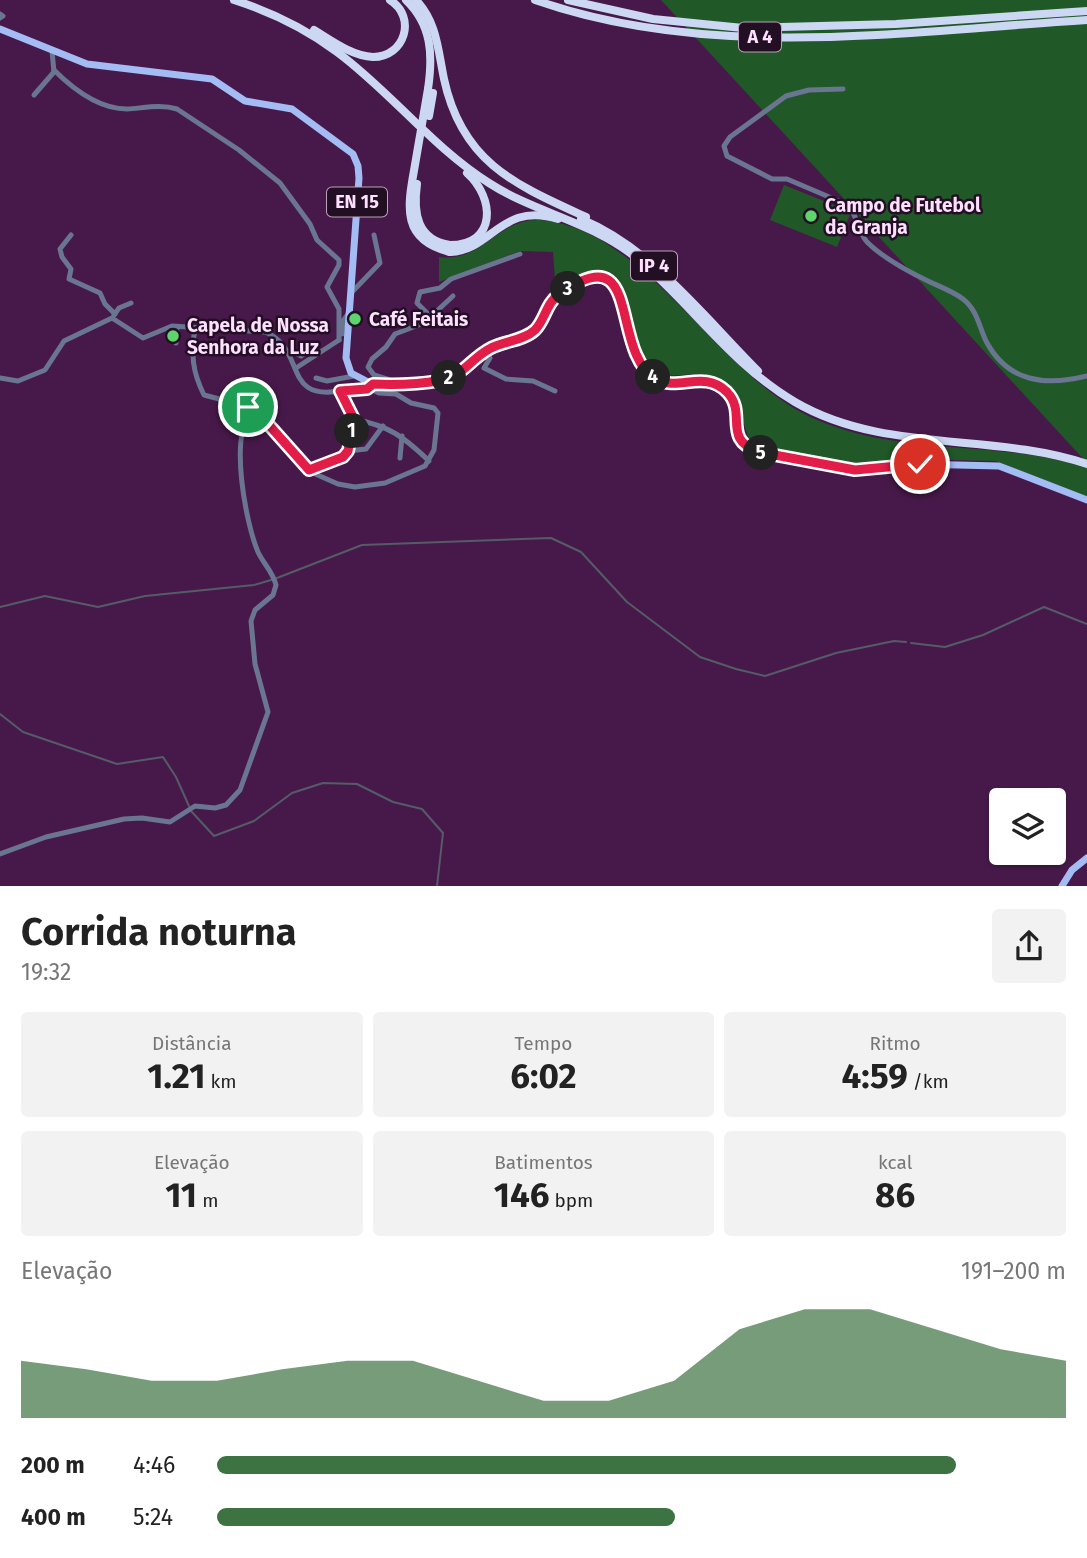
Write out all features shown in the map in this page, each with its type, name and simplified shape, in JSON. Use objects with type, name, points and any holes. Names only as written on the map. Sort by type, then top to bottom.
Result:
[{"type":"highway","name":"IP 4","points":[[234,0],[271,14],[338,52],[443,148],[492,185],[594,232],[637,258],[721,344],[762,381],[798,404],[843,424],[887,435],[1026,449],[1087,461]]},
{"type":"highway","name":"IP 4","points":[[243,0],[280,15],[329,43],[390,93],[455,153],[487,177],[596,226],[629,246],[670,281],[764,378],[800,400],[845,419],[888,430],[1026,445],[1087,461]]},
{"type":"highway","points":[[250,0],[293,19],[351,51],[373,57],[393,51],[406,31],[402,11],[390,0]]},
{"type":"highway","points":[[406,0],[424,23],[430,42],[430,91]]},
{"type":"highway","points":[[416,0],[434,26],[453,107],[471,142],[484,158],[523,189],[591,219],[638,249],[673,279],[736,349]]},
{"type":"highway","name":"A 4","points":[[535,0],[599,18],[715,36],[872,34],[1087,11]]},
{"type":"highway","name":"A 4","points":[[568,0],[653,19],[743,28],[1087,20]]},
{"type":"highway","points":[[430,20],[436,59],[409,211],[419,237],[430,246],[450,249],[474,246],[507,222],[532,216],[554,217],[594,232]]},
{"type":"highway","points":[[385,94],[483,191],[488,206],[485,225],[470,241],[450,249]]},
{"type":"main road","name":"EN 15","points":[[0,29],[93,66],[214,80],[245,101],[283,106],[297,111],[350,151],[357,162],[359,174],[346,358],[348,368],[354,376]]},
{"type":"main road","points":[[354,376],[371,386],[452,378],[492,347],[533,332],[552,301],[591,276],[611,281],[621,295],[633,351],[646,370],[663,382],[698,380],[724,390],[734,404],[738,437],[752,450],[855,470],[916,464],[995,465],[1087,500]]},
{"type":"main road","points":[[1062,886],[1072,870],[1087,858]]},
{"type":"street","points":[[52,51],[54,70],[76,89],[108,106],[126,109],[165,106],[177,110],[217,139],[239,150],[280,183],[310,223],[317,240],[339,260],[340,265],[327,287],[338,307],[340,340]]},
{"type":"street","points":[[34,95],[54,70]]},
{"type":"street","points":[[843,89],[809,90],[786,96],[730,137],[724,146],[727,156],[772,179],[787,179],[848,205],[853,210],[857,229],[869,244],[911,273],[968,303],[987,342],[1006,365],[1024,377],[1036,382],[1065,382],[1087,376]]},
{"type":"street","points":[[71,235],[60,249],[63,259],[71,268],[68,278],[99,292],[114,316],[143,338],[169,327],[177,327],[195,328],[265,332],[274,336],[289,355],[302,382],[310,390],[320,393],[371,386],[379,393],[394,393],[411,403],[437,410],[435,448],[429,461],[421,468],[377,485],[342,485],[309,470],[260,415],[252,413],[244,405],[204,395],[191,355],[195,328]]},
{"type":"street","points":[[351,293],[380,263],[374,235]]},
{"type":"street","points":[[431,317],[417,303],[420,292],[440,288],[451,279],[520,254]]},
{"type":"street","points":[[397,384],[390,378],[374,375],[369,369],[369,363],[395,334],[422,324],[453,296]]},
{"type":"street","points":[[0,378],[18,381],[44,370],[64,341],[114,316],[121,306],[131,303]]},
{"type":"street","points":[[296,368],[340,340],[343,321],[349,314]]},
{"type":"street","points":[[176,343],[177,327]]},
{"type":"street","points":[[289,355],[295,353],[301,356],[310,349]]},
{"type":"street","points":[[477,357],[489,357],[483,368],[506,379],[533,381],[555,391]]},
{"type":"street","points":[[316,378],[325,381],[354,376]]},
{"type":"street","points":[[309,470],[343,457],[348,451],[354,419],[340,391]]},
{"type":"street","points":[[0,854],[46,836],[119,820],[142,818],[170,822],[193,807],[219,807],[235,798],[268,712],[255,664],[250,628],[255,610],[273,595],[276,583],[254,542],[239,452],[245,422],[252,413]]},
{"type":"street","points":[[354,419],[383,426],[402,436],[429,461]]},
{"type":"street","points":[[348,451],[366,449],[383,426]]},
{"type":"street","points":[[401,458],[402,436]]},
{"type":"green space","points":[[661,0],[1087,0],[1087,463]]},
{"type":"green space","name":"Campo de Futebol da Granja","points":[[784,185],[851,212],[837,247],[770,220]]},
{"type":"green space","points":[[541,220],[577,229],[611,247],[643,271],[765,388],[797,410],[831,426],[867,436],[1015,453],[1087,468],[1087,497],[996,461],[910,459],[853,466],[764,450],[748,437],[736,397],[727,384],[700,374],[663,376],[646,364],[634,345],[623,296],[611,275],[601,271],[588,272],[556,292],[553,252],[520,251],[439,282],[439,257],[454,257],[467,253],[512,226]]},
{"type":"waterway","points":[[277,578],[362,545],[551,538],[581,552],[627,602],[700,657],[736,669],[765,676],[836,653],[894,641],[906,642]]},
{"type":"waterway","points":[[0,607],[45,596],[98,607],[145,596],[254,585],[271,580]]},
{"type":"waterway","points":[[911,643],[945,647],[983,635],[1044,607],[1087,624]]},
{"type":"waterway","points":[[0,714],[23,732],[117,764],[163,757],[176,777],[189,806]]},
{"type":"waterway","points":[[191,811],[214,836],[254,821],[292,793],[323,783],[357,784],[393,802],[422,809],[443,833],[437,886]]},
{"type":"place","name":"Campo de Futebol da Granja","points":[[811,216]]},
{"type":"place","name":"Café Feitais","points":[[355,319]]},
{"type":"place","name":"Capela de Nossa Senhora da Luz","points":[[173,336]]},
{"type":"route","points":[[248,407],[252,413],[260,415],[309,470],[343,457],[348,451],[354,419],[340,391],[367,389],[373,384],[452,378],[485,351],[533,332],[554,299],[583,279],[597,276],[611,281],[621,295],[632,349],[646,370],[663,382],[698,380],[715,384],[724,390],[734,404],[738,437],[748,448],[843,469],[920,464]]}]
